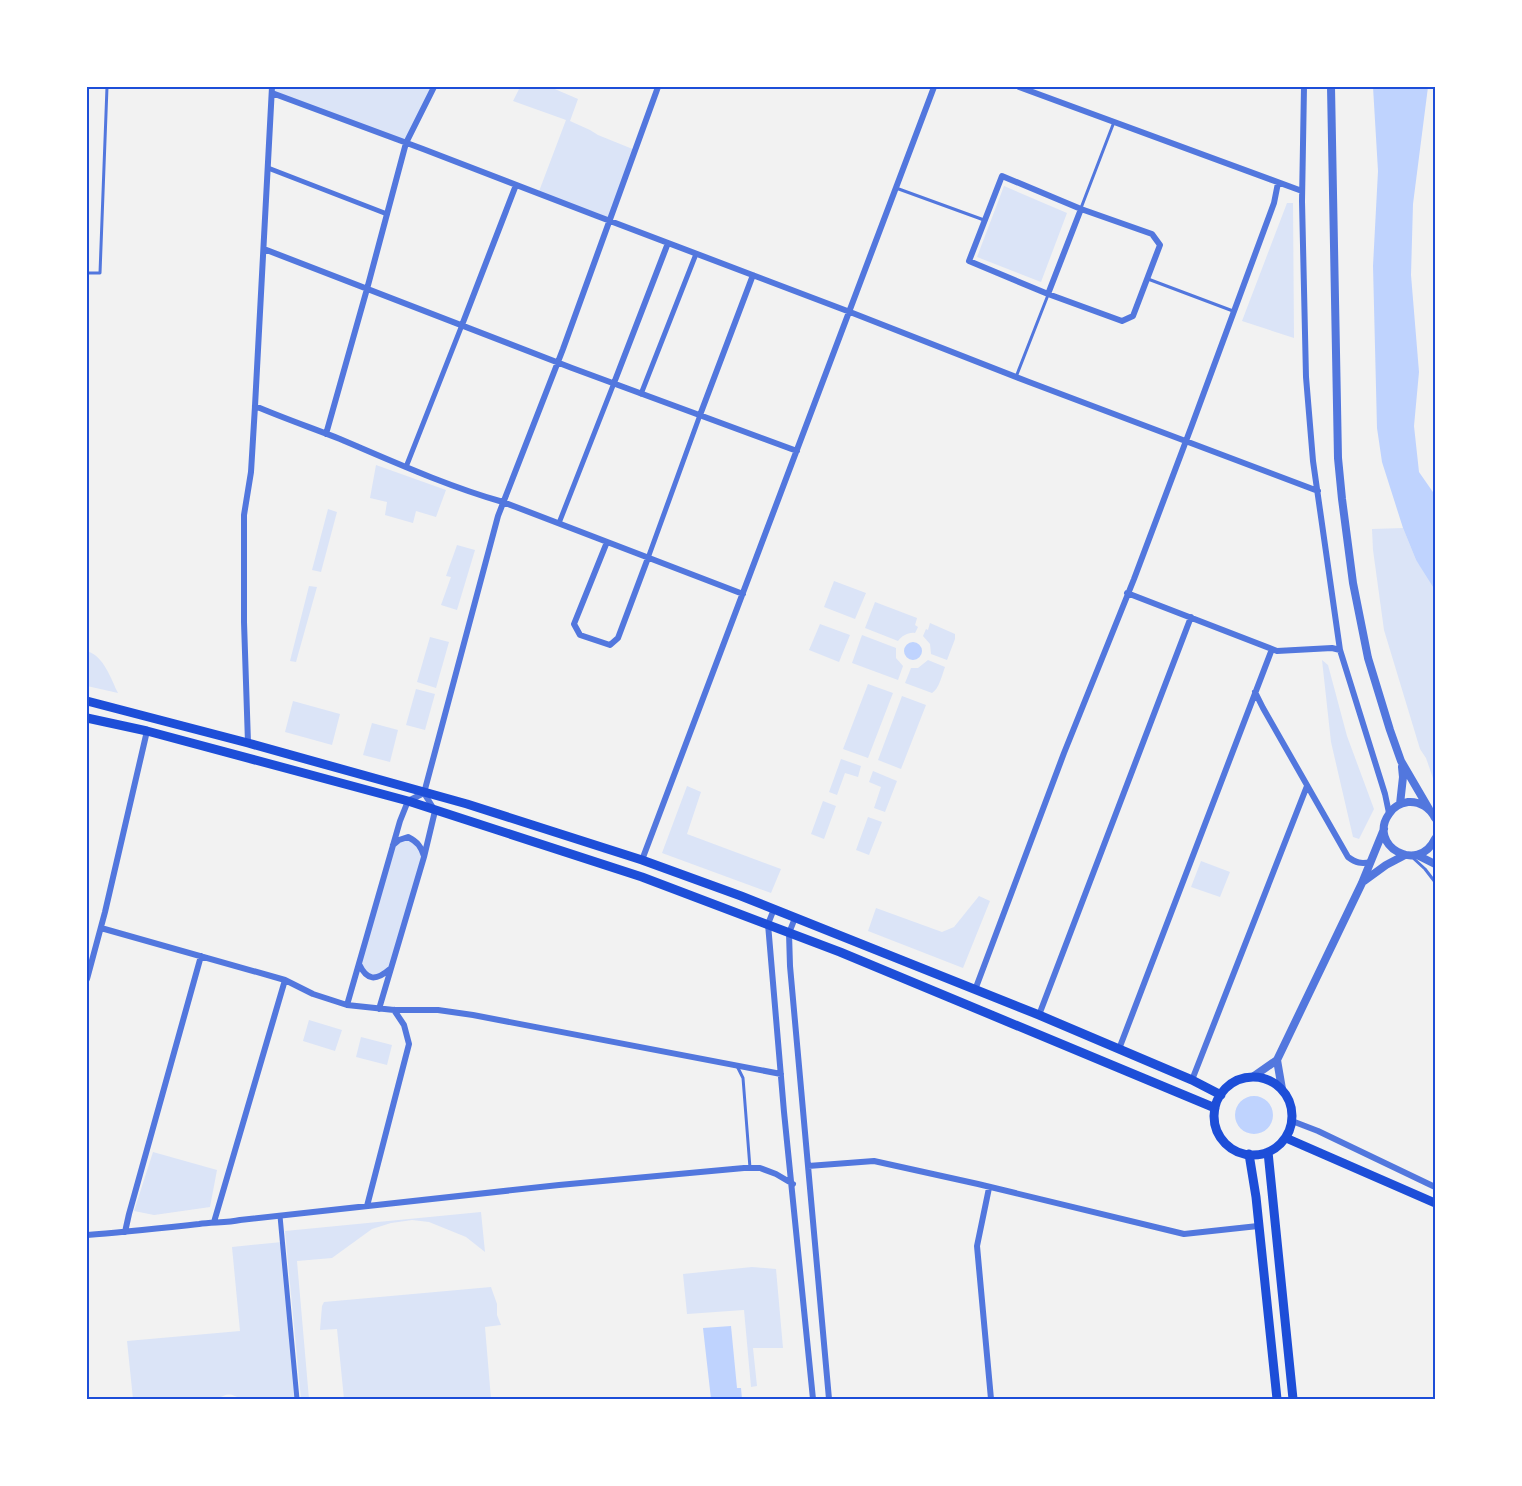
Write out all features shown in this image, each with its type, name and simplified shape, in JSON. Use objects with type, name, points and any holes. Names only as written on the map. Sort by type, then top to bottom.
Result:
[{"type":"main road","points":[[87,701],[467,804],[642,860],[774,909],[1040,1015],[1192,1080],[1221,1095]]},
{"type":"main road","points":[[87,718],[147,731],[408,801],[642,877],[840,952],[1215,1108]]},
{"type":"main road","points":[[1247,1077],[1269,1080],[1282,1089],[1291,1103],[1292,1121],[1286,1138],[1268,1152],[1259,1154],[1249,1154],[1230,1147],[1220,1136],[1215,1123],[1215,1108],[1221,1095],[1229,1085],[1247,1077]]},
{"type":"main road","points":[[1286,1138],[1435,1203]]},
{"type":"main road","points":[[1268,1152],[1293,1399]]},
{"type":"main road","points":[[1249,1154],[1277,1399]]},
{"type":"street","points":[[326,434],[406,143],[434,87]]},
{"type":"street","points":[[379,1009],[424,857],[435,811],[424,793],[503,502],[558,362],[658,87]]},
{"type":"street","points":[[642,860],[934,87]]},
{"type":"street","points":[[1019,87],[1302,191]]},
{"type":"street","points":[[1304,87],[1302,191],[1306,377],[1313,460],[1340,650],[1389,813]]},
{"type":"street","points":[[1330,87],[1338,448],[1353,583],[1368,658],[1390,730],[1401,761],[1435,818]]},
{"type":"street","points":[[248,743],[244,641],[244,515],[255,406],[272,90],[1318,491]]},
{"type":"street","points":[[268,168],[387,214]]},
{"type":"street","points":[[1002,176],[1081,209],[1152,234],[1160,244],[1133,316],[1122,321],[1048,294],[969,261],[1002,176]]},
{"type":"street","points":[[975,990],[1068,743],[1186,441],[1274,203],[1278,183]]},
{"type":"street","points":[[406,467],[516,185]]},
{"type":"street","points":[[1048,294],[1081,209]]},
{"type":"street","points":[[560,524],[668,243]]},
{"type":"street","points":[[264,249],[641,394],[797,451]]},
{"type":"street","points":[[641,394],[696,254]]},
{"type":"street","points":[[607,542],[574,624],[580,635],[610,645],[618,638],[753,275]]},
{"type":"street","points":[[255,406],[406,467],[743,594]]},
{"type":"street","points":[[1127,593],[1277,651],[1332,648],[1340,650]]},
{"type":"street","points":[[1040,1015],[1191,617]]},
{"type":"street","points":[[1119,1049],[1272,649]]},
{"type":"street","points":[[1256,692],[1348,857],[1363,864],[1371,862]]},
{"type":"street","points":[[87,979],[147,731]]},
{"type":"street","points":[[1400,804],[1403,777],[1401,761]]},
{"type":"street","points":[[1192,1080],[1308,786]]},
{"type":"street","points":[[346,1005],[392,846],[408,801],[424,793]]},
{"type":"street","points":[[1429,809],[1415,803],[1400,804],[1389,813],[1384,829],[1385,838],[1396,852],[1435,864]]},
{"type":"street","points":[[1254,1077],[1277,1060],[1362,884],[1384,829]]},
{"type":"street","points":[[392,846],[408,837],[417,842],[424,857]]},
{"type":"street","points":[[1362,884],[1386,865],[1426,851],[1435,839]]},
{"type":"street","points":[[774,909],[768,924],[813,1399]]},
{"type":"street","points":[[795,918],[789,933],[790,966],[829,1399]]},
{"type":"street","points":[[100,928],[285,980],[313,994],[346,1005],[394,1010],[438,1010],[473,1015],[781,1074]]},
{"type":"street","points":[[125,1232],[201,956]]},
{"type":"street","points":[[358,963],[363,973],[376,978],[392,968]]},
{"type":"street","points":[[214,1222],[285,980]]},
{"type":"street","points":[[367,1206],[409,1044],[404,1025],[394,1010]]},
{"type":"street","points":[[1277,1060],[1282,1089]]},
{"type":"street","points":[[1292,1121],[1318,1131],[1435,1187]]},
{"type":"street","points":[[808,1166],[874,1161],[1184,1234],[1258,1226]]},
{"type":"street","points":[[87,1235],[233,1222],[559,1185],[750,1168],[760,1168],[793,1184]]},
{"type":"street","points":[[989,1188],[977,1246],[991,1399]]},
{"type":"street","points":[[280,1216],[297,1399]]},
{"type":"lane","points":[[87,273],[100,273],[107,87]]},
{"type":"lane","points":[[1081,209],[1114,122]]},
{"type":"lane","points":[[896,188],[984,220]]},
{"type":"lane","points":[[1148,279],[1234,312]]},
{"type":"lane","points":[[1016,377],[1048,294]]},
{"type":"lane","points":[[1411,856],[1435,882]]},
{"type":"lane","points":[[737,1066],[744,1078],[750,1168]]},
{"type":"shaded area","points":[[272,87],[434,87],[406,143],[272,93]]},
{"type":"shaded area","points":[[520,87],[550,87],[578,99],[570,121],[635,150],[609,221],[538,194],[566,120],[513,101]]},
{"type":"shaded area","points":[[1004,186],[1067,213],[1041,282],[977,257]]},
{"type":"shaded area","points":[[1287,203],[1293,203],[1294,338],[1242,321]]},
{"type":"shaded area","points":[[376,465],[446,490],[436,517],[416,511],[413,523],[385,515],[387,502],[370,498]]},
{"type":"shaded area","points":[[328,509],[337,512],[321,572],[312,570]]},
{"type":"shaded area","points":[[1403,528],[1416,560],[1435,586],[1435,784],[1426,758],[1420,749],[1384,630],[1373,550],[1372,529]]},
{"type":"shaded area","points":[[457,545],[475,550],[457,610],[441,605],[451,577],[446,576]]},
{"type":"shaded area","points":[[834,581],[866,593],[855,619],[824,607]]},
{"type":"shaded area","points":[[309,586],[317,587],[296,662],[290,661]]},
{"type":"shaded area","points":[[875,602],[917,618],[915,625],[918,627],[915,633],[905,635],[898,641],[865,628]]},
{"type":"shaded area","points":[[930,623],[955,634],[947,660],[931,654],[930,644],[923,636]]},
{"type":"shaded area","points":[[820,624],[850,635],[839,662],[809,650]]},
{"type":"shaded area","points":[[862,635],[896,648],[896,658],[903,666],[898,680],[852,663]]},
{"type":"shaded area","points":[[430,637],[449,642],[436,688],[417,682]]},
{"type":"shaded area","points":[[87,651],[102,663],[118,693],[87,686]]},
{"type":"shaded area","points":[[928,660],[945,667],[932,693],[905,683],[911,668],[918,668]]},
{"type":"shaded area","points":[[1322,660],[1328,665],[1347,736],[1374,809],[1359,839],[1353,837],[1331,742]]},
{"type":"shaded area","points":[[868,684],[893,693],[868,758],[843,749]]},
{"type":"shaded area","points":[[416,689],[435,694],[425,730],[406,725]]},
{"type":"shaded area","points":[[902,696],[926,705],[901,769],[878,760]]},
{"type":"shaded area","points":[[293,701],[340,714],[332,745],[285,732]]},
{"type":"shaded area","points":[[372,723],[398,730],[390,762],[363,755]]},
{"type":"shaded area","points":[[841,759],[861,766],[858,777],[845,773],[837,795],[829,792]]},
{"type":"shaded area","points":[[873,771],[897,781],[885,812],[874,808],[881,787],[869,782]]},
{"type":"shaded area","points":[[687,786],[701,792],[687,834],[781,869],[771,893],[662,853]]},
{"type":"shaded area","points":[[823,801],[836,806],[824,839],[811,834]]},
{"type":"shaded area","points":[[868,817],[882,822],[869,855],[856,850]]},
{"type":"shaded area","points":[[408,837],[417,842],[424,857],[391,968],[383,975],[368,976],[358,963],[392,846]]},
{"type":"shaded area","points":[[1201,861],[1230,872],[1220,897],[1191,887]]},
{"type":"shaded area","points":[[979,896],[990,901],[963,968],[868,931],[876,908],[942,932],[954,927]]},
{"type":"shaded area","points":[[309,1020],[342,1030],[335,1051],[303,1041]]},
{"type":"shaded area","points":[[361,1037],[392,1045],[387,1065],[356,1057]]},
{"type":"shaded area","points":[[153,1152],[217,1170],[210,1207],[154,1215],[134,1211]]},
{"type":"shaded area","points":[[481,1212],[485,1252],[466,1237],[429,1222],[412,1220],[372,1229],[332,1258],[297,1261],[309,1399],[301,1399],[285,1231]]},
{"type":"shaded area","points":[[282,1242],[297,1399],[240,1399],[229,1394],[218,1399],[133,1399],[127,1341],[240,1331],[232,1247]]},
{"type":"shaded area","points":[[752,1267],[776,1269],[783,1348],[753,1348],[757,1386],[751,1387],[744,1310],[687,1314],[683,1274]]},
{"type":"shaded area","points":[[491,1287],[501,1325],[485,1327],[491,1399],[344,1399],[337,1329],[320,1330],[324,1302]]},
{"type":"water","points":[[1373,87],[1428,87],[1413,204],[1411,275],[1419,372],[1414,426],[1419,472],[1435,495],[1435,590],[1416,560],[1403,528],[1382,462],[1377,428],[1373,266],[1378,171]]},
{"type":"water","points":[[909,642],[917,642],[922,647],[920,658],[909,660],[904,655],[904,647]]},
{"type":"water","points":[[1254,1096],[1268,1101],[1273,1115],[1268,1129],[1254,1134],[1240,1129],[1235,1115],[1240,1101]]},
{"type":"water","points":[[731,1326],[737,1388],[741,1388],[742,1399],[711,1399],[703,1328]]}]
